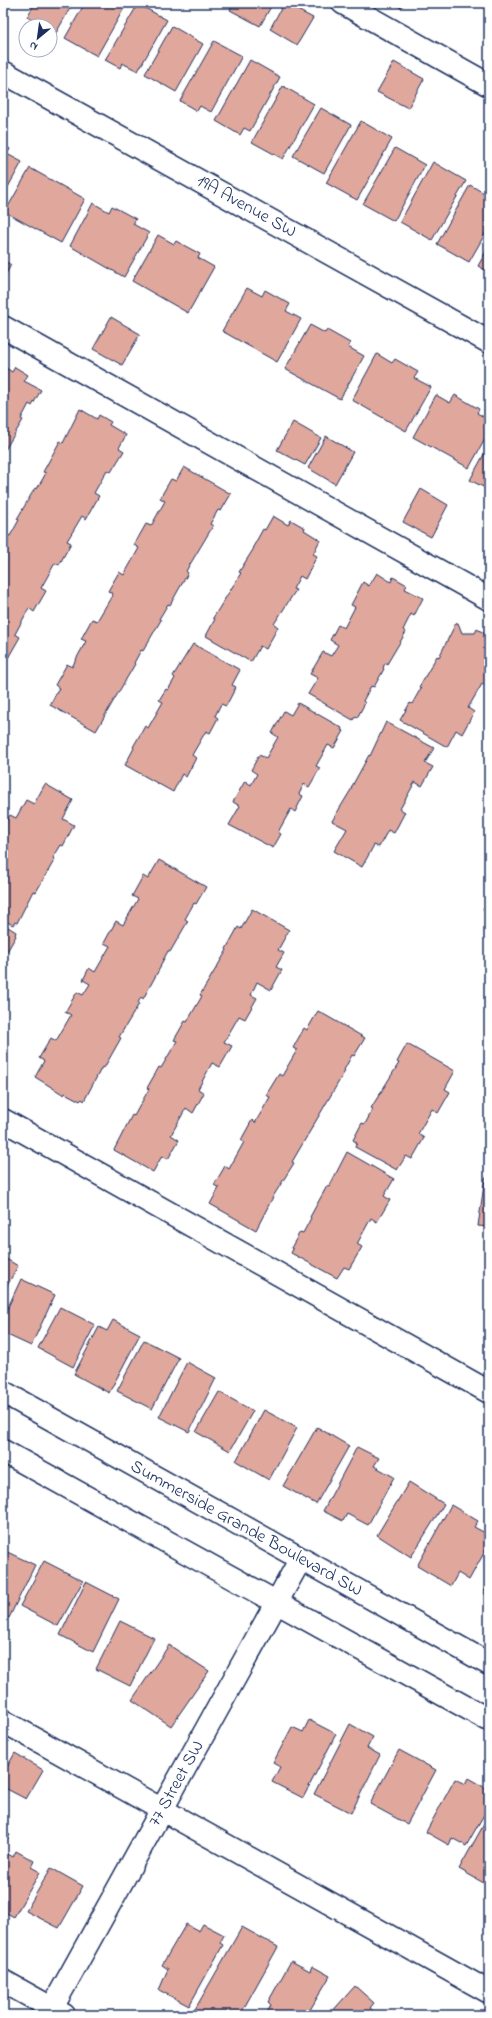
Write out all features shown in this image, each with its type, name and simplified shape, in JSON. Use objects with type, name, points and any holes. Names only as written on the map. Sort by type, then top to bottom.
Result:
[{"type":"street","points":[[343,3],[489,85]]},
{"type":"street","name":"19A Avenue SW","points":[[3,72],[489,342]]},
{"type":"street","points":[[3,327],[489,599]]},
{"type":"street","points":[[3,1120],[489,1392]]},
{"type":"street","name":"Summerside Grande Boulevard SW","points":[[3,1392],[300,1560],[489,1664]]},
{"type":"street","points":[[3,1450],[489,1720]]},
{"type":"street","name":"77 Street SW","points":[[58,2012],[163,1809],[300,1560]]},
{"type":"street","points":[[3,1720],[489,1992]]},
{"type":"street","points":[[3,1981],[58,2012]]},
{"type":"building","points":[[35,3],[73,3],[58,29],[58,18],[27,17]]},
{"type":"building","points":[[85,3],[127,3],[97,56],[65,38]]},
{"type":"building","points":[[234,3],[273,3],[260,26],[230,10]]},
{"type":"building","points":[[284,3],[313,18],[297,45],[270,29]]},
{"type":"building","points":[[392,3],[404,3],[401,8]]},
{"type":"building","points":[[138,4],[167,20],[138,71],[122,63],[120,68],[105,60]]},
{"type":"building","points":[[172,26],[203,44],[176,92],[145,74]]},
{"type":"building","points":[[214,41],[242,56],[211,112],[200,106],[197,111],[180,101]]},
{"type":"building","points":[[250,60],[280,77],[250,131],[244,128],[240,135],[216,121]]},
{"type":"building","points":[[394,62],[424,79],[408,108],[377,92]]},
{"type":"building","points":[[283,86],[314,104],[283,159],[252,142]]},
{"type":"building","points":[[321,108],[351,125],[324,173],[293,156]]},
{"type":"building","points":[[361,121],[392,139],[357,200],[326,183]]},
{"type":"building","points":[[3,144],[10,149],[7,154],[22,162],[3,196]]},
{"type":"building","points":[[395,148],[425,165],[394,221],[363,204]]},
{"type":"building","points":[[433,162],[466,181],[432,240],[400,222]]},
{"type":"building","points":[[30,168],[85,199],[61,243],[5,212]]},
{"type":"building","points":[[470,185],[489,196],[489,227],[469,262],[437,244]]},
{"type":"building","points":[[93,203],[109,212],[112,206],[136,219],[133,224],[149,233],[124,277],[70,246]]},
{"type":"building","points":[[158,235],[174,244],[176,241],[200,254],[198,258],[214,267],[188,313],[132,281]]},
{"type":"building","points":[[489,246],[489,272],[478,266]]},
{"type":"building","points":[[3,260],[11,265],[3,279]]},
{"type":"building","points":[[247,288],[262,296],[265,290],[290,304],[286,311],[301,319],[277,362],[222,331]]},
{"type":"building","points":[[111,317],[140,334],[122,365],[93,349]]},
{"type":"building","points":[[310,325],[325,333],[327,330],[350,343],[348,347],[364,356],[340,399],[285,369]]},
{"type":"building","points":[[377,354],[392,363],[395,359],[418,372],[414,378],[431,387],[406,431],[352,400]]},
{"type":"building","points":[[3,366],[12,372],[15,367],[28,375],[24,381],[41,390],[32,406],[29,404],[21,419],[23,420],[3,453]]},
{"type":"building","points":[[436,395],[450,403],[455,395],[479,409],[477,413],[489,420],[489,432],[469,468],[413,437]]},
{"type":"building","points":[[80,409],[97,419],[99,415],[111,422],[109,425],[126,435],[119,448],[124,451],[111,472],[107,470],[94,493],[99,496],[86,519],[82,516],[67,541],[71,543],[59,565],[55,563],[41,588],[46,591],[34,612],[29,608],[15,634],[20,637],[8,658],[3,657],[3,543],[8,535],[10,536],[19,520],[17,519],[35,488],[37,489],[46,473],[43,472],[60,441],[63,443]]},
{"type":"building","points":[[293,422],[321,438],[305,465],[277,450]]},
{"type":"building","points":[[326,436],[353,452],[335,484],[308,468]]},
{"type":"building","points":[[489,445],[489,490],[470,480]]},
{"type":"building","points":[[184,467],[231,494],[221,511],[218,510],[210,524],[213,526],[186,571],[188,573],[170,605],[168,604],[159,619],[161,620],[143,651],[141,650],[134,663],[135,664],[96,731],[50,705],[59,688],[55,685],[67,664],[72,667],[86,641],[81,639],[92,619],[97,621],[113,594],[108,591],[119,572],[124,575],[139,548],[134,545],[146,524],[151,526],[165,501],[160,498],[171,479],[176,481]]},
{"type":"building","points":[[421,489],[448,505],[431,537],[403,522]]},
{"type":"building","points":[[273,516],[288,525],[291,520],[305,528],[304,530],[320,540],[313,554],[317,556],[305,579],[300,576],[293,589],[296,590],[274,624],[278,627],[266,649],[260,646],[251,662],[206,636],[215,619],[213,618],[241,573],[239,572],[254,548],[253,547],[263,529],[265,530]]},
{"type":"building","points":[[377,573],[391,582],[393,577],[407,585],[405,589],[423,598],[414,616],[411,614],[403,630],[406,632],[387,664],[385,663],[384,669],[374,687],[371,686],[363,701],[365,703],[357,718],[355,717],[353,720],[308,694],[318,678],[310,674],[323,652],[331,656],[338,645],[330,640],[338,625],[344,628],[355,607],[351,605],[363,582],[369,586]]},
{"type":"building","points":[[456,623],[458,623],[462,633],[475,633],[477,629],[489,636],[489,688],[482,684],[468,708],[474,712],[462,734],[456,730],[447,747],[400,720],[410,703],[412,704],[421,688],[419,687],[437,656],[439,657]]},
{"type":"building","points":[[193,644],[240,670],[232,685],[236,687],[226,706],[221,704],[215,716],[218,718],[210,733],[206,731],[192,755],[196,758],[186,777],[182,774],[173,792],[125,765],[145,726],[148,728],[163,702],[159,700],[166,689],[168,690],[175,678],[173,676]]},
{"type":"building","points":[[298,703],[342,728],[341,730],[344,731],[334,748],[328,745],[316,766],[320,768],[309,787],[304,784],[299,794],[303,796],[295,812],[291,809],[278,832],[281,834],[273,848],[229,825],[240,806],[233,802],[245,781],[251,785],[257,774],[251,770],[259,755],[266,758],[278,737],[272,733],[284,711],[291,715]]},
{"type":"building","points":[[386,722],[434,748],[425,763],[433,767],[422,786],[415,782],[400,809],[405,812],[394,833],[388,830],[379,847],[374,845],[362,867],[334,851],[347,829],[332,821],[352,788],[369,755],[370,756]]},
{"type":"building","points":[[45,784],[73,800],[63,819],[74,825],[63,846],[61,845],[53,858],[55,859],[36,892],[33,891],[17,923],[15,922],[13,925],[3,920],[3,827],[10,815],[16,818],[26,800],[34,804]]},
{"type":"building","points":[[159,860],[206,887],[196,904],[194,903],[185,919],[188,921],[170,952],[168,951],[143,999],[141,997],[138,1003],[139,1004],[119,1037],[121,1038],[104,1068],[102,1067],[84,1101],[82,1099],[80,1101],[65,1093],[64,1095],[35,1077],[44,1061],[39,1058],[51,1038],[56,1041],[71,1015],[65,1012],[77,992],[83,995],[90,984],[83,980],[89,968],[95,972],[110,946],[104,943],[116,921],[123,925],[138,899],[132,896],[143,876],[148,879]]},
{"type":"building","points":[[489,899],[489,912],[483,909]]},
{"type":"building","points":[[252,909],[289,930],[278,950],[284,953],[276,967],[282,970],[271,990],[257,982],[251,995],[257,998],[245,1019],[239,1016],[224,1042],[232,1046],[220,1067],[212,1063],[198,1089],[204,1093],[193,1113],[186,1108],[171,1135],[179,1140],[168,1159],[162,1156],[153,1172],[114,1150],[132,1115],[134,1116],[149,1089],[147,1088],[159,1067],[161,1068],[177,1041],[174,1040],[185,1021],[187,1022],[202,996],[200,995],[227,950],[226,949],[238,927],[241,929]]},
{"type":"building","points":[[3,924],[16,932],[16,936],[5,955],[4,953],[3,955]]},
{"type":"building","points":[[318,1011],[365,1038],[354,1056],[352,1055],[344,1070],[345,1071],[292,1162],[294,1163],[274,1195],[256,1230],[210,1204],[219,1188],[214,1185],[225,1166],[229,1169],[244,1142],[241,1140],[252,1120],[255,1123],[270,1097],[266,1095],[279,1074],[282,1076],[297,1050],[293,1048],[304,1028],[307,1030]]},
{"type":"building","points":[[407,1044],[455,1071],[445,1089],[450,1092],[438,1113],[432,1109],[418,1134],[424,1138],[412,1159],[406,1156],[397,1170],[355,1147],[357,1143],[353,1140],[362,1123],[365,1124],[373,1109],[371,1108],[399,1063],[397,1062]]},
{"type":"building","points":[[347,1152],[394,1179],[384,1196],[390,1200],[377,1222],[371,1218],[357,1244],[362,1247],[349,1269],[344,1267],[337,1278],[291,1253],[293,1249],[291,1248],[300,1232],[303,1233],[311,1218],[310,1217],[327,1186],[329,1187]]},
{"type":"building","points":[[485,1178],[489,1178],[489,1227],[478,1226]]},
{"type":"building","points":[[3,1257],[18,1266],[3,1293]]},
{"type":"building","points":[[21,1279],[55,1295],[31,1346],[3,1333],[3,1318]]},
{"type":"building","points":[[60,1307],[95,1325],[73,1367],[38,1348]]},
{"type":"building","points":[[113,1320],[140,1334],[109,1393],[74,1374],[99,1327],[107,1331]]},
{"type":"building","points":[[144,1340],[179,1358],[152,1409],[117,1391]]},
{"type":"building","points":[[187,1362],[216,1378],[189,1432],[159,1417]]},
{"type":"building","points":[[219,1392],[253,1411],[230,1451],[196,1432]]},
{"type":"building","points":[[264,1410],[297,1428],[269,1480],[236,1461]]},
{"type":"building","points":[[317,1427],[349,1446],[316,1504],[283,1486]]},
{"type":"building","points":[[357,1447],[379,1458],[374,1466],[394,1477],[368,1525],[347,1514],[343,1521],[323,1511]]},
{"type":"building","points":[[409,1482],[444,1504],[411,1557],[377,1535]]},
{"type":"building","points":[[451,1505],[478,1521],[474,1527],[489,1535],[489,1544],[469,1580],[458,1573],[451,1586],[417,1566]]},
{"type":"building","points":[[3,1550],[35,1565],[9,1618],[3,1616]]},
{"type":"building","points":[[44,1561],[83,1581],[58,1626],[20,1606]]},
{"type":"building","points":[[489,1581],[489,1596],[483,1593]]},
{"type":"building","points":[[86,1582],[119,1599],[93,1652],[60,1635]]},
{"type":"building","points":[[120,1621],[154,1638],[130,1686],[96,1669]]},
{"type":"building","points":[[169,1645],[209,1671],[171,1726],[132,1700]]},
{"type":"building","points":[[309,1720],[336,1734],[303,1798],[272,1782],[280,1767],[273,1763],[292,1727],[303,1732]]},
{"type":"building","points":[[350,1724],[373,1737],[367,1748],[380,1755],[351,1813],[314,1794]]},
{"type":"building","points":[[399,1750],[436,1770],[407,1824],[370,1804]]},
{"type":"building","points":[[15,1753],[43,1770],[26,1799],[3,1787],[3,1774]]},
{"type":"building","points":[[468,1778],[489,1790],[489,1806],[466,1846],[452,1838],[449,1845],[426,1832],[455,1779],[465,1784]]},
{"type":"building","points":[[489,1817],[489,1886],[459,1869]]},
{"type":"building","points":[[3,1832],[10,1835],[3,1847]]},
{"type":"building","points":[[16,1851],[34,1861],[31,1867],[40,1872],[14,1917],[3,1911],[3,1864],[8,1854],[13,1857]]},
{"type":"building","points":[[51,1868],[83,1886],[59,1928],[26,1911]]},
{"type":"building","points":[[186,1924],[199,1931],[203,1924],[224,1935],[220,1943],[223,1945],[189,2006],[159,1990],[168,1969],[162,1965]]},
{"type":"building","points":[[242,1927],[278,1947],[240,2015],[231,2013],[230,2015],[201,2015],[194,2011]]},
{"type":"building","points":[[291,1961],[310,1971],[312,1966],[330,1976],[307,2015],[266,2015],[271,2005],[268,2002]]},
{"type":"building","points":[[355,1986],[374,2003],[370,2008],[378,2015],[329,2015]]}]
